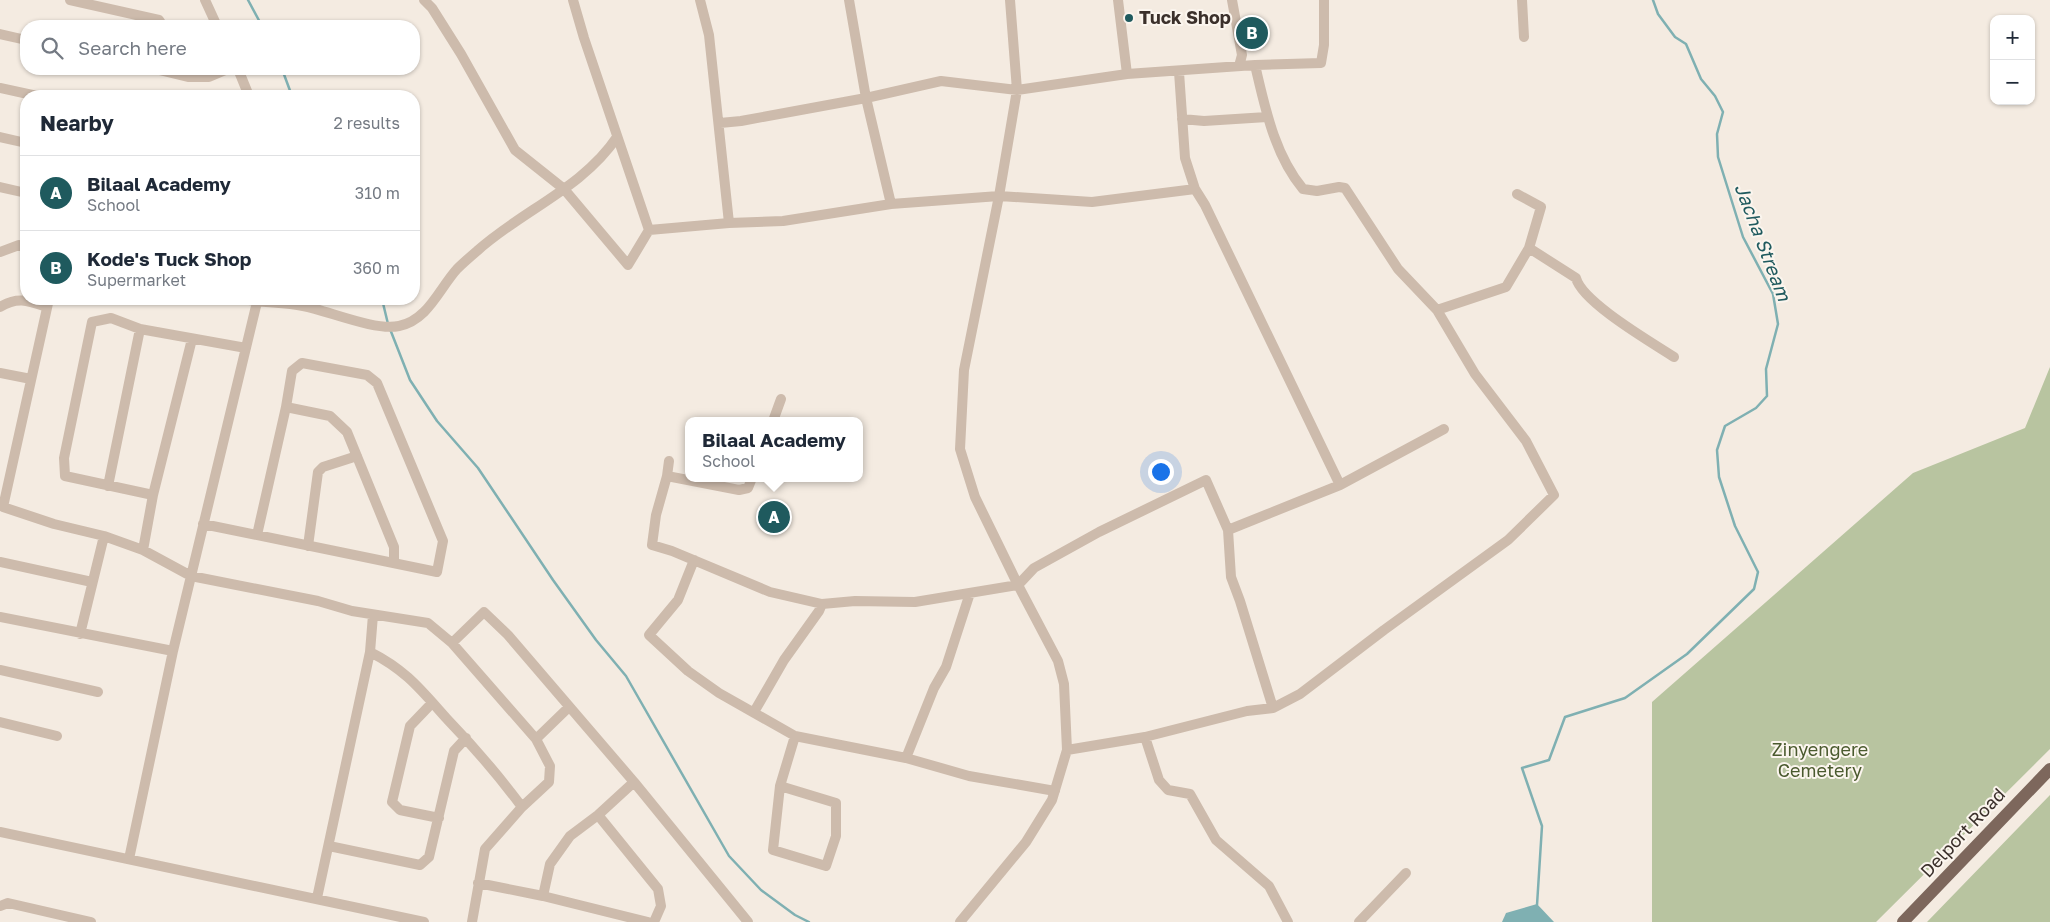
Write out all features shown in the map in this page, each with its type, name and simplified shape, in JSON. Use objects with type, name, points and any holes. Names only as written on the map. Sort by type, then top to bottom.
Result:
[{"type":"main road","name":"Delport Road","points":[[1902,922],[2050,769]]},
{"type":"street","points":[[70,0],[159,20]]},
{"type":"street","points":[[205,0],[214,20]]},
{"type":"street","points":[[424,0],[432,8],[461,54],[515,150],[564,188],[628,266],[649,230],[573,0]]},
{"type":"street","points":[[700,0],[709,35],[720,123],[729,222]]},
{"type":"street","points":[[849,0],[866,98],[891,204]]},
{"type":"street","points":[[960,922],[1026,842],[1052,800],[1067,750],[1064,684],[1058,661],[975,497],[960,450],[964,370],[999,196],[1017,90],[1010,0]]},
{"type":"street","points":[[1118,0],[1128,74]]},
{"type":"street","points":[[1232,0],[1242,55],[1239,66]]},
{"type":"street","points":[[720,123],[741,121],[866,98],[941,81],[1017,90],[1128,74],[1179,72],[1255,64],[1321,63],[1324,45],[1324,0]]},
{"type":"street","points":[[1522,0],[1524,37]]},
{"type":"street","points":[[0,34],[20,39]]},
{"type":"street","points":[[1067,750],[1145,737],[1247,711],[1273,708],[1300,694],[1508,540],[1554,495],[1526,441],[1475,374],[1437,310],[1398,269],[1345,188],[1339,187],[1317,191],[1303,189],[1291,175],[1267,117],[1255,64]]},
{"type":"street","points":[[1179,72],[1185,158],[1195,189],[1340,485]]},
{"type":"street","points":[[182,75],[188,77],[209,77],[214,75]]},
{"type":"street","points":[[241,75],[247,90]]},
{"type":"street","points":[[0,88],[20,92]]},
{"type":"street","points":[[1182,119],[1204,121],[1267,117]]},
{"type":"street","points":[[313,305],[384,327],[396,327],[407,324],[432,304],[457,269],[485,243],[564,188],[605,154],[617,137]]},
{"type":"street","points":[[0,138],[20,142]]},
{"type":"street","points":[[0,187],[20,192]]},
{"type":"street","points":[[649,230],[729,222],[784,221],[891,204],[999,196],[1092,202],[1195,189]]},
{"type":"street","points":[[1437,310],[1506,286],[1528,248],[1541,207],[1517,194]]},
{"type":"street","points":[[0,252],[20,245]]},
{"type":"street","points":[[1528,248],[1576,278],[1578,286],[1606,311],[1674,357]]},
{"type":"street","points":[[0,307],[7,303],[20,301]]},
{"type":"street","points":[[48,305],[4,507],[54,524],[104,536],[143,550],[191,576],[318,601],[373,615],[428,623],[452,643],[536,739],[550,766],[549,782],[522,807],[485,849],[472,922]]},
{"type":"street","points":[[129,859],[173,651],[257,305]]},
{"type":"street","points":[[153,495],[65,476],[64,458],[92,322],[112,318],[140,329],[246,348]]},
{"type":"street","points":[[108,486],[140,329]]},
{"type":"street","points":[[143,550],[153,495],[192,339]]},
{"type":"street","points":[[203,524],[437,572],[443,541],[377,383],[368,375],[302,363],[292,371],[286,407],[257,535]]},
{"type":"street","points":[[0,373],[31,379]]},
{"type":"street","points":[[775,417],[782,399]]},
{"type":"street","points":[[286,407],[330,416],[347,432],[394,547],[394,562]]},
{"type":"street","points":[[1228,530],[1340,485],[1444,429]]},
{"type":"street","points":[[308,546],[318,472],[323,467],[356,456]]},
{"type":"street","points":[[669,461],[667,476],[656,515],[652,545],[694,560],[770,592],[822,604],[855,601],[915,602],[1018,585],[1034,568],[1099,532],[1206,480],[1228,530],[1231,577],[1273,708]]},
{"type":"street","points":[[667,476],[685,480]]},
{"type":"street","points":[[698,482],[739,490],[748,488],[750,482]]},
{"type":"street","points":[[80,634],[104,536]]},
{"type":"street","points":[[694,560],[678,600],[649,635],[688,672],[719,692],[795,736],[906,758],[969,776],[1055,791]]},
{"type":"street","points":[[0,562],[92,582]]},
{"type":"street","points":[[906,758],[934,688],[946,666],[970,593]]},
{"type":"street","points":[[754,712],[784,660],[819,612],[822,604]]},
{"type":"street","points":[[452,643],[484,612],[508,635],[634,782],[748,922]]},
{"type":"street","points":[[316,898],[329,846],[370,652],[373,615]]},
{"type":"street","points":[[0,617],[173,651]]},
{"type":"street","points":[[370,652],[388,661],[410,677],[466,738],[522,807]]},
{"type":"street","points":[[0,670],[98,692]]},
{"type":"street","points":[[432,703],[410,726],[392,802],[400,810],[439,818]]},
{"type":"street","points":[[536,739],[569,707]]},
{"type":"street","points":[[0,722],[57,736]]},
{"type":"street","points":[[780,786],[836,803],[836,836],[826,866],[773,850],[780,786],[795,736]]},
{"type":"street","points":[[1145,737],[1160,780],[1168,790],[1190,794],[1216,840],[1269,886],[1288,922]]},
{"type":"street","points":[[329,846],[420,865],[429,857],[454,751],[466,738]]},
{"type":"street","points":[[543,896],[550,864],[570,836],[598,816],[634,782]]},
{"type":"street","points":[[598,816],[658,888],[661,906],[654,922]]},
{"type":"street","points":[[0,832],[209,878],[316,898],[424,922]]},
{"type":"street","points":[[1359,922],[1406,873]]},
{"type":"street","points":[[478,883],[543,896],[648,922]]},
{"type":"street","points":[[0,906],[8,903],[91,922]]},
{"type":"green space","name":"Zinyengere Cemetery","points":[[2050,367],[2050,749],[1876,922],[1652,922],[1652,702],[1913,473],[2025,428]]},
{"type":"green space","points":[[2050,795],[2050,922],[1927,922]]},
{"type":"water","points":[[1537,904],[1554,922],[1502,922],[1506,913]]},
{"type":"waterway","points":[[248,0],[259,20]]},
{"type":"waterway","name":"Jacha Stream","points":[[1537,905],[1542,826],[1522,768],[1549,760],[1565,717],[1625,698],[1687,654],[1754,589],[1758,572],[1735,526],[1719,477],[1717,450],[1725,426],[1756,408],[1767,396],[1766,369],[1778,324],[1773,294],[1743,237],[1718,157],[1717,134],[1723,112],[1715,96],[1701,79],[1686,44],[1675,37],[1658,14],[1653,0]]},
{"type":"waterway","points":[[284,75],[290,90]]},
{"type":"waterway","points":[[383,305],[388,324]]},
{"type":"waterway","points":[[390,329],[410,380],[437,421],[478,468],[553,580],[596,640],[626,676],[729,856],[761,890],[795,915],[809,922]]},
{"type":"place","name":"Tuck Shop","points":[[1129,18]]},
{"type":"place","name":"Kode's Tuck Shop","points":[[1252,33]]},
{"type":"place","name":"Bilaal Academy","points":[[774,517]]}]
